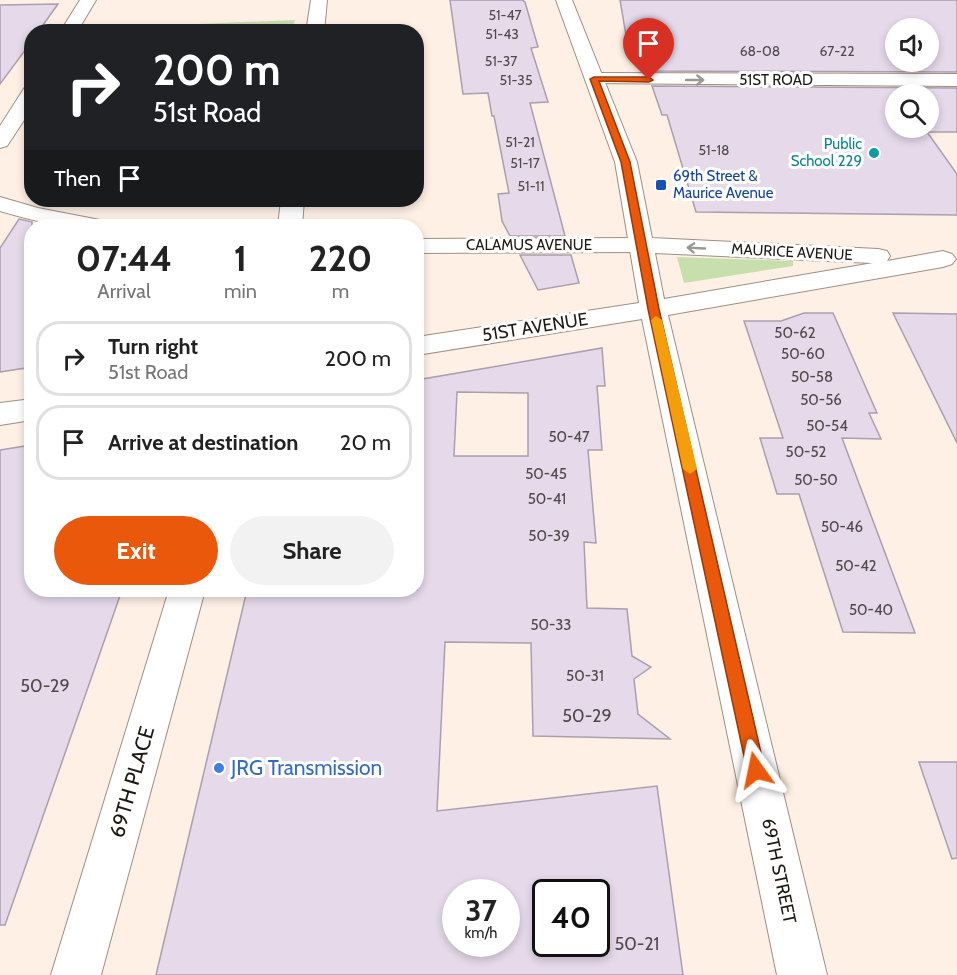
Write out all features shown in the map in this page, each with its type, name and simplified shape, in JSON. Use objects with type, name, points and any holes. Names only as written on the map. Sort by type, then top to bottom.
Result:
[{"type":"street","points":[[73,24],[88,0]]},
{"type":"street","points":[[316,24],[319,0]]},
{"type":"street","name":"69TH STREET","points":[[564,0],[626,162],[653,309],[801,975]]},
{"type":"street","name":"51ST ROAD","points":[[594,79],[957,80]]},
{"type":"street","points":[[0,142],[24,104]]},
{"type":"street","points":[[0,204],[61,219]]},
{"type":"street","name":"CALAMUS AVENUE","points":[[424,246],[640,245]]},
{"type":"street","name":"MAURICE AVENUE","points":[[640,245],[950,259]]},
{"type":"street","name":"MAURICE AVENUE","points":[[653,309],[950,259]]},
{"type":"street","name":"51ST AVENUE","points":[[424,345],[653,309]]},
{"type":"street","points":[[0,414],[24,410]]},
{"type":"street","name":"69TH PLACE","points":[[76,975],[185,597]]},
{"type":"green space","points":[[295,20],[294,24],[197,24]]},
{"type":"green space","points":[[677,257],[793,261],[793,266],[684,283]]},
{"type":"building","points":[[450,0],[522,0],[525,2],[538,47],[531,48],[548,102],[530,103],[565,236],[510,236],[502,221],[498,194],[509,193],[494,116],[492,116],[488,93],[463,94]]},
{"type":"building","points":[[620,0],[957,0],[957,72],[939,72],[939,18],[885,18],[885,72],[647,71],[643,53],[629,53]]},
{"type":"building","points":[[58,4],[44,24],[24,24],[24,52],[0,84],[0,5]]},
{"type":"building","points":[[652,86],[885,88],[885,138],[931,138],[957,174],[957,215],[696,212],[667,115],[662,115]]},
{"type":"building","points":[[939,88],[957,88],[957,132],[939,132]]},
{"type":"building","points":[[19,219],[24,220],[24,368],[0,372],[0,248]]},
{"type":"building","points":[[520,255],[571,255],[579,283],[538,290]]},
{"type":"building","points":[[804,313],[833,313],[877,413],[869,413],[881,439],[842,438],[915,633],[843,632],[799,494],[777,494],[760,438],[783,438],[744,321],[781,321]]},
{"type":"building","points":[[893,313],[957,314],[957,443]]},
{"type":"building","points":[[602,348],[605,386],[597,386],[602,450],[588,450],[596,543],[584,542],[587,608],[627,609],[632,656],[651,667],[634,679],[638,714],[670,739],[533,736],[531,643],[445,642],[437,811],[657,786],[683,975],[156,975],[245,597],[424,597],[424,379]],"holes":[[[457,392],[528,393],[528,456],[454,456]]]},
{"type":"building","points":[[24,446],[24,597],[120,597],[5,925],[0,925],[0,450]]},
{"type":"building","points":[[919,762],[957,762],[957,858],[952,859]]},
{"type":"slow traffic","points":[[656,320],[690,469]]},
{"type":"place","name":"Public School 229","points":[[874,153]]},
{"type":"place","name":"69th Street & Maurice Avenue","points":[[661,185]]},
{"type":"place","name":"JRG Transmission","points":[[219,768]]},
{"type":"route","points":[[649,80],[594,79],[626,162],[653,309],[756,770]]}]
